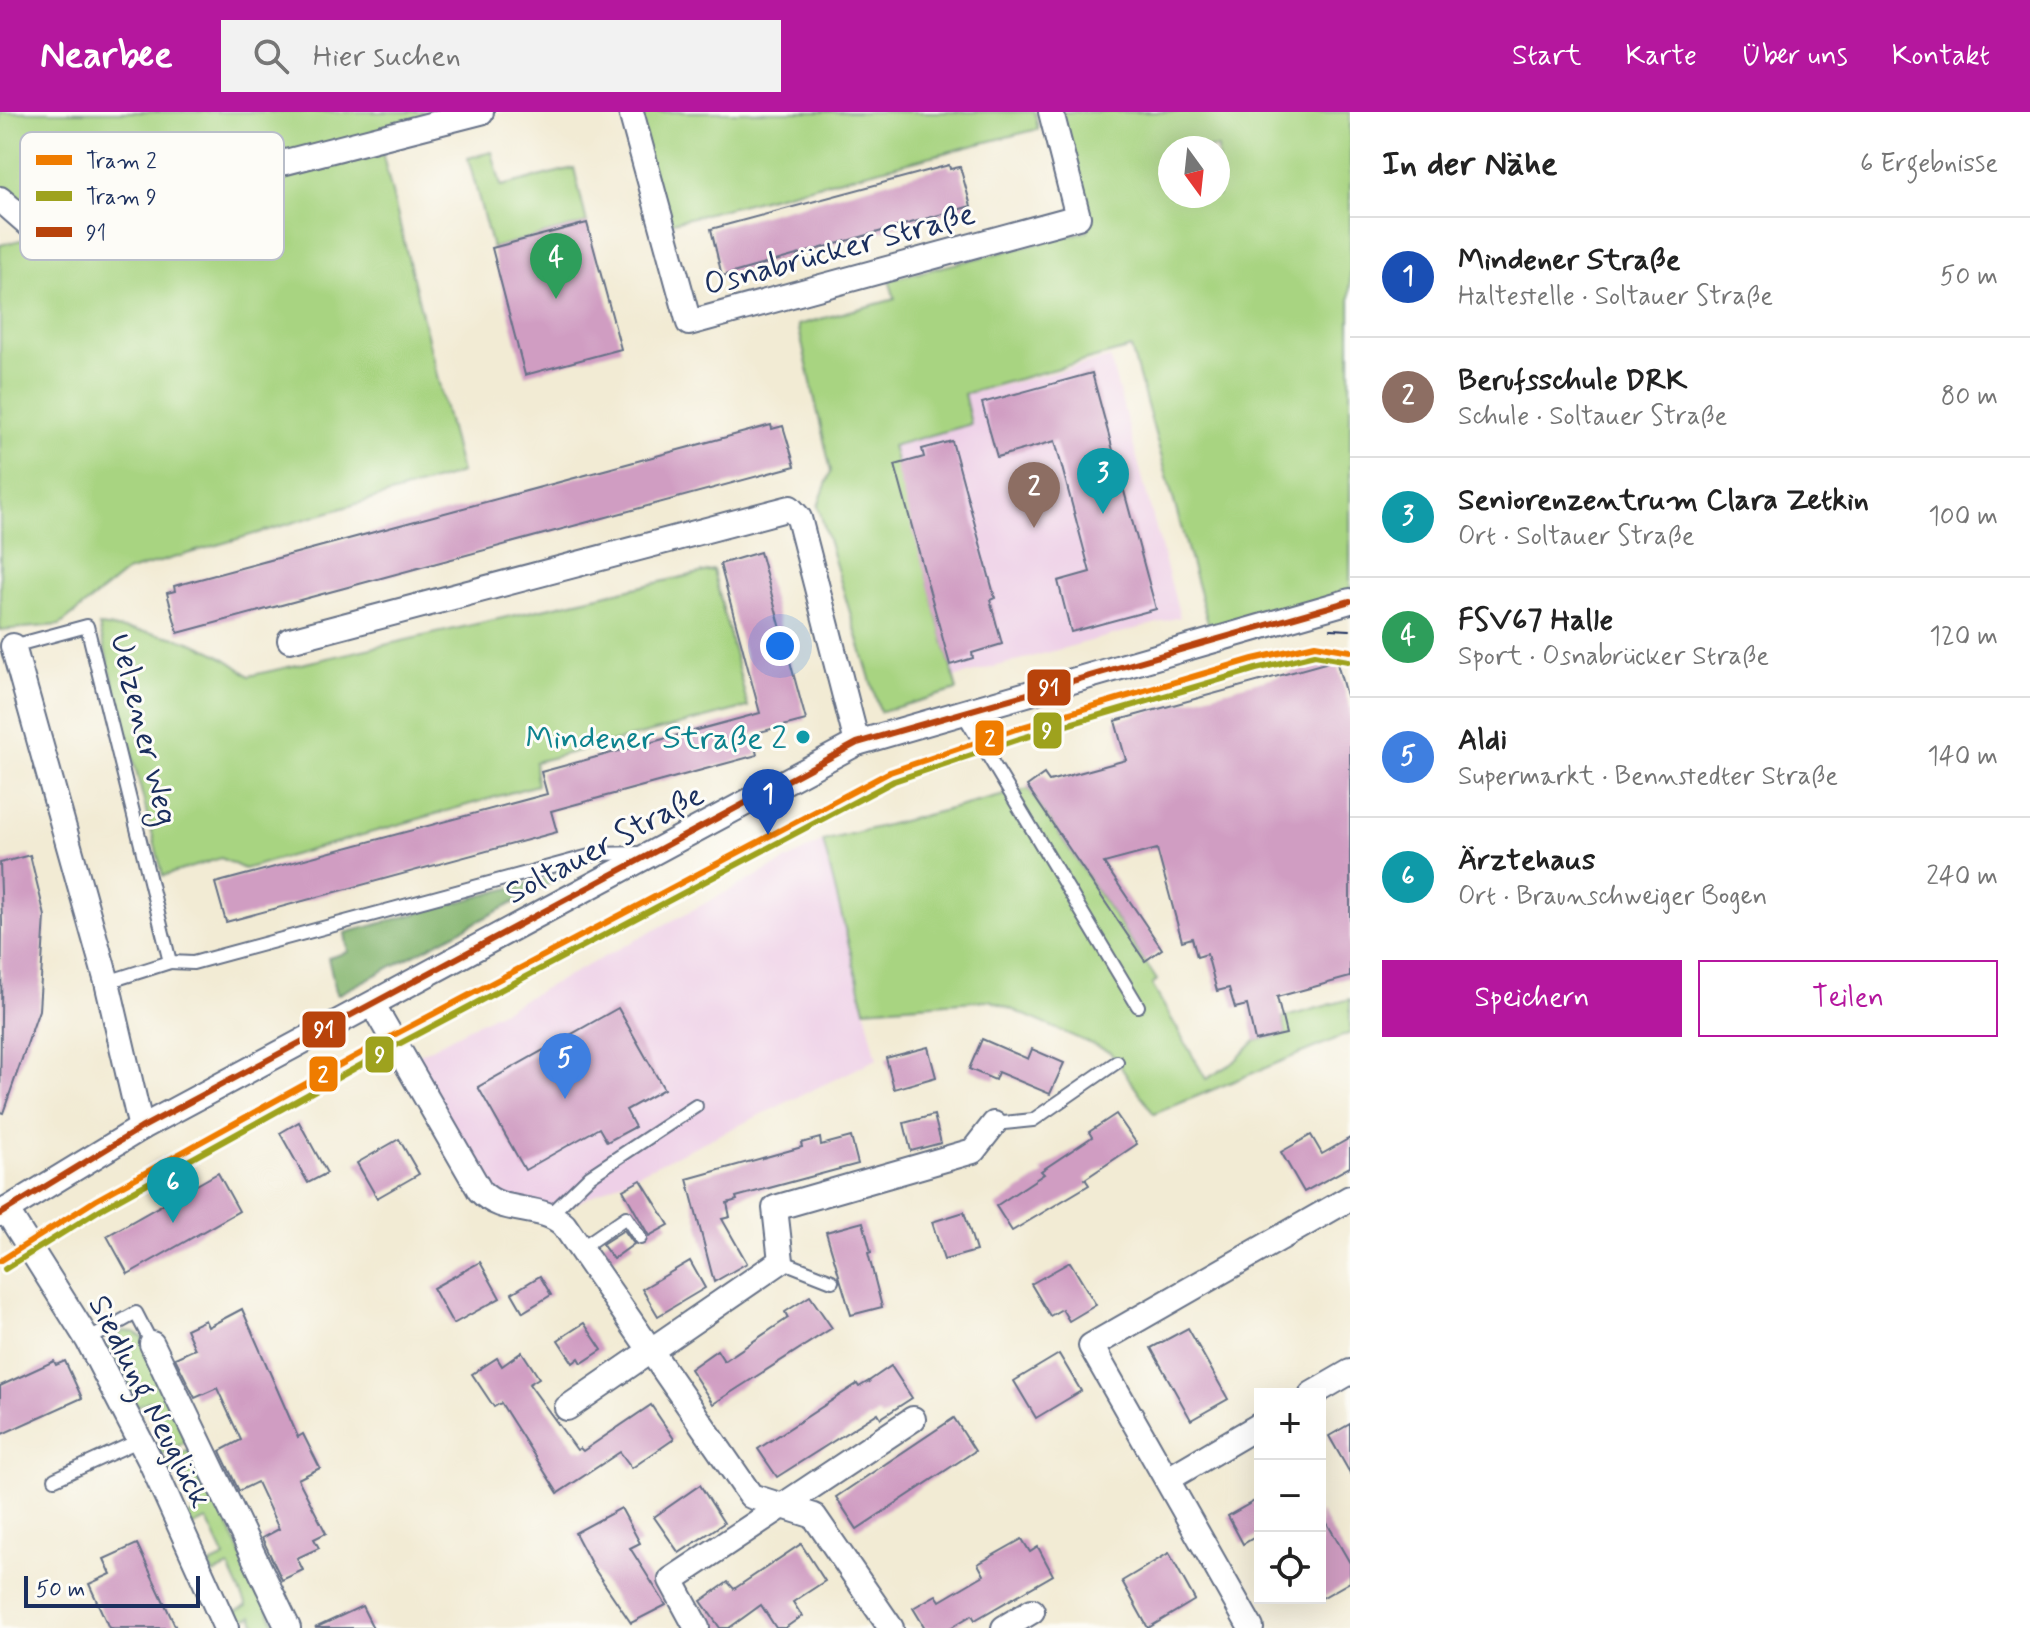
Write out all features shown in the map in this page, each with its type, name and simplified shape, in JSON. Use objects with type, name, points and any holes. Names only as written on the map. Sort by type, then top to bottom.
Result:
[{"type":"street","points":[[284,162],[481,112]]},
{"type":"street","name":"Osnabrücker Straße","points":[[631,112],[689,323],[1078,217],[1051,112]]},
{"type":"street","points":[[0,199],[20,216]]},
{"type":"street","points":[[290,640],[790,508],[799,518],[857,743]]},
{"type":"street","name":"Soltauer Straße","points":[[3,1212],[141,1128],[857,743],[1350,601]]},
{"type":"street","name":"Uelzener Weg","points":[[13,646],[107,982],[141,1128]]},
{"type":"street","points":[[373,1005],[480,1191],[496,1203],[550,1215],[564,1225],[751,1496],[814,1516],[891,1628]]},
{"type":"street","points":[[567,1408],[781,1261],[775,1208],[973,1151],[994,1124]]},
{"type":"street","points":[[1251,1628],[1091,1346],[1350,1198]]},
{"type":"street","name":"Siedlung Neuglück","points":[[3,1212],[88,1340],[140,1440],[226,1628]]},
{"type":"street","name":"Siedlung Neuglück","points":[[152,1344],[288,1628]]},
{"type":"street","points":[[1322,1388],[1350,1372]]},
{"type":"street","points":[[697,1628],[671,1580],[913,1419]]},
{"type":"street","points":[[1168,1479],[1254,1429]]},
{"type":"street","points":[[1004,1628],[1032,1611]]},
{"type":"lane","name":"Uelzener Weg","points":[[13,646],[87,626],[170,962]]},
{"type":"lane","points":[[962,712],[1138,1006]]},
{"type":"lane","points":[[107,982],[170,962],[193,963],[597,854],[651,852]]},
{"type":"lane","points":[[994,1124],[1033,1120],[1117,1062]]},
{"type":"lane","points":[[550,1215],[590,1176],[696,1106]]},
{"type":"lane","points":[[581,1248],[626,1217],[640,1238]]},
{"type":"lane","points":[[781,1261],[832,1281]]},
{"type":"lane","points":[[88,1340],[136,1313],[152,1344]]},
{"type":"lane","points":[[55,1479],[140,1440]]},
{"type":"shaded area","points":[[1110,358],[1180,617],[953,678],[888,438],[906,410]]},
{"type":"shaded area","points":[[823,841],[877,1059],[556,1213],[488,1197],[412,1058]]},
{"type":"green space","points":[[0,112],[481,112],[284,162],[284,132],[20,132],[20,216],[0,197]]},
{"type":"green space","points":[[632,112],[1035,112],[1038,129],[665,224]]},
{"type":"green space","points":[[1056,112],[1350,112],[1350,601],[1213,641],[1131,348],[964,394],[971,424],[892,446],[957,690],[880,712],[818,506],[831,471],[798,325],[895,299],[889,280],[1088,231]]},
{"type":"green space","points":[[382,152],[461,473],[126,572],[60,625],[0,630],[0,245],[20,240],[20,260],[284,260],[284,176]]},
{"type":"green space","points":[[492,152],[501,186],[574,168],[587,223],[492,248],[468,158]]},
{"type":"green space","points":[[713,570],[748,707],[535,762],[537,785],[244,869],[221,858],[163,876],[99,626],[160,634],[196,644],[214,652],[249,676]]},
{"type":"green space","points":[[1029,789],[1157,980],[1152,985],[1206,1079],[1233,1063],[1255,1041],[1286,1034],[1282,1018],[1350,999],[1350,1033],[1154,1114],[1110,1052],[990,1000],[865,1009],[823,841]]},
{"type":"green space","points":[[576,870],[337,995],[328,958],[348,952],[345,933]]},
{"type":"green space","points":[[124,1331],[142,1337],[187,1441],[162,1455],[157,1454],[153,1446],[168,1439],[149,1401],[135,1407],[107,1352],[110,1341]]},
{"type":"green space","points":[[187,1451],[192,1452],[277,1628],[257,1628],[252,1616],[236,1623],[232,1613],[247,1606],[229,1567],[213,1574],[210,1565],[225,1558],[207,1520],[192,1526],[187,1517],[203,1509],[185,1470],[169,1477],[162,1465],[166,1460]]},
{"type":"building","points":[[949,165],[950,169],[960,167],[971,206],[722,276],[711,229]]},
{"type":"building","points":[[587,223],[621,349],[525,375],[492,248]]},
{"type":"building","points":[[1092,373],[1156,609],[1071,632],[1058,581],[1090,572],[1055,441],[997,457],[982,403]]},
{"type":"building","points":[[771,425],[772,429],[783,426],[795,466],[178,633],[167,593],[175,591],[174,586]]},
{"type":"building","points":[[952,441],[995,598],[990,600],[1002,644],[972,653],[973,658],[950,665],[895,465],[924,457],[922,449]]},
{"type":"building","points":[[760,552],[806,720],[752,734],[757,755],[551,811],[557,832],[226,922],[215,883],[547,794],[541,772],[760,713],[720,564]]},
{"type":"building","points":[[1336,660],[1350,709],[1350,977],[1277,997],[1286,1034],[1255,1041],[1247,1005],[1235,1008],[1229,988],[1217,991],[1207,954],[1197,957],[1192,938],[1182,941],[1157,849],[1104,863],[1162,949],[1145,961],[1027,786],[1044,774],[1049,781],[1126,760],[1115,721]]},
{"type":"building","points":[[30,855],[45,916],[39,1010],[3,1113],[0,1112],[0,863]]},
{"type":"building","points":[[618,1008],[664,1089],[626,1110],[635,1127],[607,1142],[599,1128],[525,1170],[478,1087]]},
{"type":"building","points":[[982,1039],[1028,1059],[1032,1049],[1064,1063],[1050,1094],[998,1072],[995,1080],[969,1069]]},
{"type":"building","points":[[928,1047],[936,1077],[894,1089],[886,1058]]},
{"type":"building","points":[[1116,1114],[1137,1144],[1085,1179],[1089,1185],[1012,1231],[996,1206],[1044,1174],[1041,1171],[1092,1137],[1089,1132]]},
{"type":"building","points":[[934,1115],[941,1143],[911,1151],[904,1123]]},
{"type":"building","points":[[299,1122],[327,1173],[308,1183],[280,1133]]},
{"type":"building","points":[[1311,1135],[1322,1154],[1350,1138],[1350,1167],[1304,1192],[1281,1152]]},
{"type":"building","points":[[851,1137],[858,1164],[736,1197],[737,1200],[727,1203],[730,1217],[722,1219],[747,1263],[714,1282],[687,1179],[802,1147],[801,1143],[820,1138],[821,1145]]},
{"type":"building","points":[[399,1139],[419,1174],[377,1198],[357,1163]]},
{"type":"building","points":[[218,1173],[239,1211],[128,1274],[107,1236]]},
{"type":"building","points":[[641,1180],[669,1225],[649,1236],[623,1190]]},
{"type":"building","points":[[964,1212],[976,1251],[944,1260],[932,1222]]},
{"type":"building","points":[[863,1222],[882,1307],[851,1315],[826,1232]]},
{"type":"building","points":[[624,1230],[634,1244],[613,1259],[602,1244]]},
{"type":"building","points":[[690,1261],[705,1288],[658,1316],[642,1289]]},
{"type":"building","points":[[480,1262],[500,1298],[453,1324],[433,1288]]},
{"type":"building","points":[[1070,1262],[1096,1305],[1069,1321],[1062,1309],[1050,1316],[1031,1284]]},
{"type":"building","points":[[540,1276],[551,1295],[523,1312],[512,1293]]},
{"type":"building","points":[[810,1296],[832,1328],[713,1404],[690,1369],[717,1350],[724,1361],[788,1318],[785,1312]]},
{"type":"building","points":[[242,1309],[298,1437],[303,1434],[320,1468],[298,1479],[326,1533],[314,1539],[319,1548],[297,1558],[303,1570],[282,1580],[262,1538],[279,1529],[257,1482],[239,1491],[220,1451],[241,1440],[217,1388],[195,1398],[175,1358],[195,1349],[186,1329],[205,1320],[208,1327]]},
{"type":"building","points":[[584,1323],[602,1350],[582,1363],[579,1358],[573,1363],[558,1340]]},
{"type":"building","points":[[1188,1328],[1228,1399],[1191,1420],[1151,1348]]},
{"type":"building","points":[[522,1352],[539,1378],[529,1384],[577,1450],[580,1448],[583,1451],[651,1405],[674,1439],[632,1468],[620,1452],[558,1493],[501,1403],[494,1407],[472,1374],[497,1358],[502,1366]]},
{"type":"building","points":[[1059,1354],[1081,1391],[1036,1418],[1014,1381]]},
{"type":"building","points":[[54,1361],[56,1365],[65,1361],[82,1398],[0,1435],[0,1386]]},
{"type":"building","points":[[891,1366],[912,1398],[881,1418],[878,1413],[777,1477],[758,1449],[857,1384],[859,1387]]},
{"type":"building","points":[[954,1418],[975,1451],[857,1529],[836,1497]]},
{"type":"building","points":[[1350,1424],[1350,1473],[1329,1436]]},
{"type":"building","points":[[700,1485],[724,1523],[679,1553],[654,1517]]},
{"type":"building","points":[[1254,1501],[1254,1538],[1243,1544],[1228,1516]]},
{"type":"building","points":[[621,1508],[640,1543],[630,1548],[666,1605],[631,1623],[593,1567],[575,1533]]},
{"type":"building","points":[[1326,1521],[1350,1563],[1350,1582],[1326,1596]]},
{"type":"building","points":[[1022,1539],[1030,1552],[1038,1547],[1053,1575],[975,1620],[972,1615],[950,1628],[925,1628],[913,1608],[936,1595],[940,1601],[984,1575],[978,1564]]},
{"type":"building","points":[[137,1544],[176,1628],[109,1628],[89,1584],[111,1574],[104,1559]]},
{"type":"building","points":[[801,1544],[825,1581],[793,1602],[802,1616],[785,1628],[776,1628],[761,1605],[729,1628],[720,1628],[701,1601],[728,1582],[734,1589]]},
{"type":"building","points":[[1169,1553],[1195,1600],[1148,1628],[1122,1581]]},
{"type":"building","points":[[362,1606],[373,1628],[315,1628]]},
{"type":"tram line","points":[[1331,629],[1350,630]]},
{"type":"tram line","name":"2","points":[[0,1261],[96,1200],[392,1036],[890,772],[1016,729],[1253,659],[1315,645],[1350,651]]},
{"type":"tram line","name":"9","points":[[5,1269],[101,1209],[397,1045],[894,781],[1019,739],[1256,669],[1315,655],[1348,661]]},
{"type":"transit line","name":"91","points":[[0,1214],[141,1128],[857,743],[1350,601]]},
{"type":"place","name":"FSV67 Halle","points":[[556,299]]},
{"type":"place","name":"Seniorenzentrum Clara Zetkin","points":[[1103,514]]},
{"type":"place","name":"Berufsschule DRK","points":[[1034,528]]},
{"type":"place","name":"Mindener Straße 2","points":[[803,737]]},
{"type":"place","name":"Mindener Straße","points":[[768,835]]},
{"type":"place","name":"Aldi","points":[[565,1099]]},
{"type":"place","name":"Ärztehaus","points":[[173,1223]]}]
